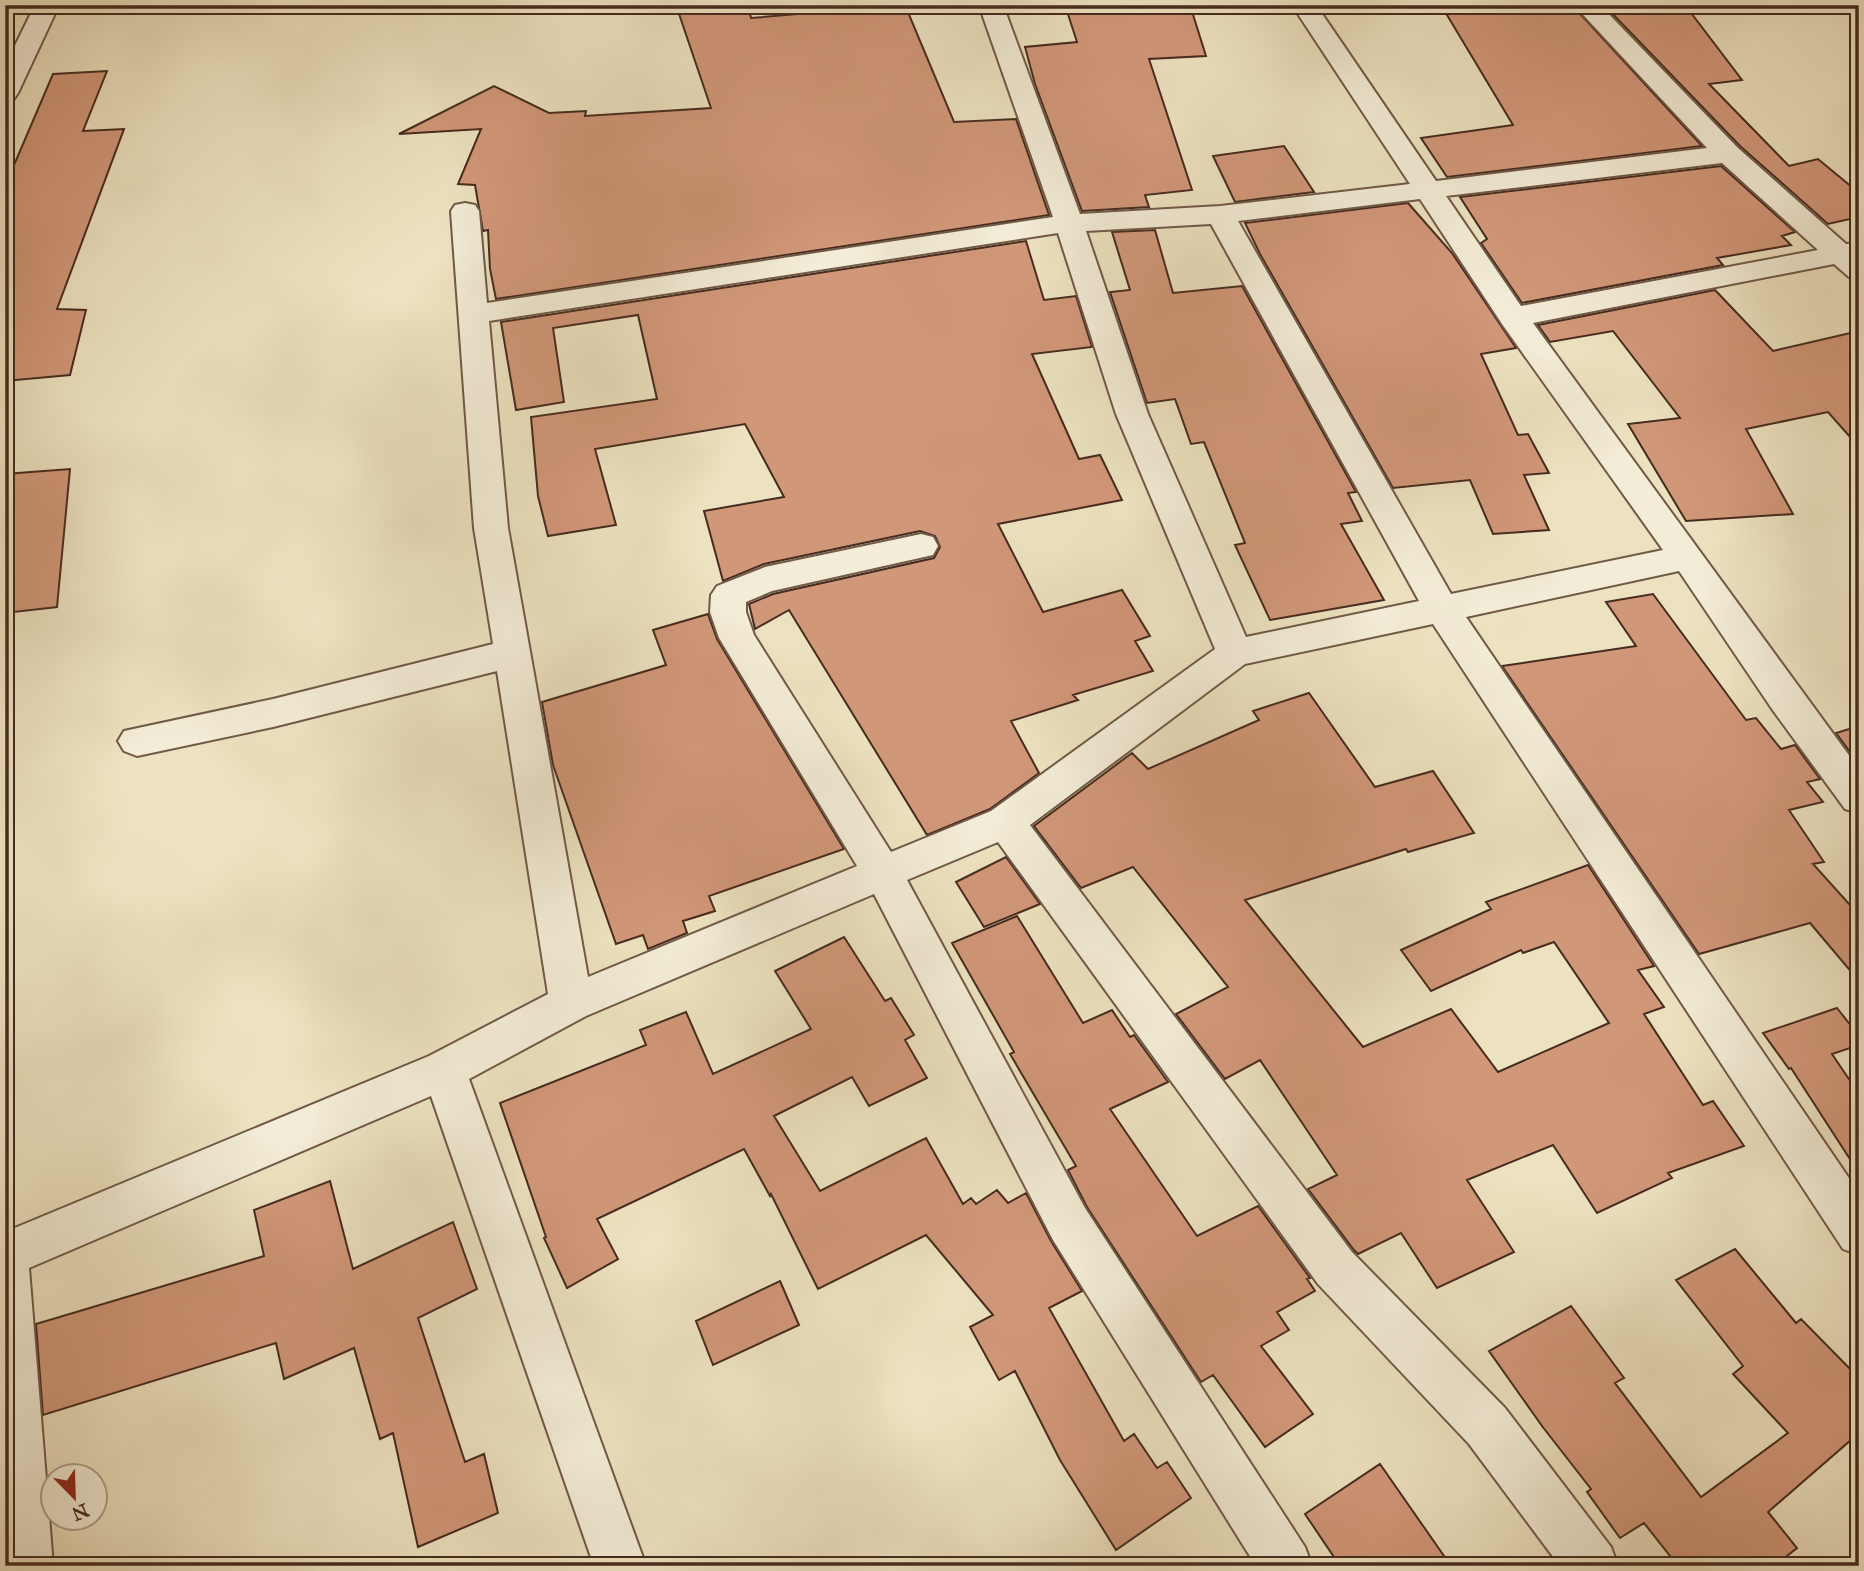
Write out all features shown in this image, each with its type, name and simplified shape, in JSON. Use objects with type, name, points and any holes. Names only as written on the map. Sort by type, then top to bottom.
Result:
[{"type":"street","points":[[5,93],[14,54],[47,5]]},
{"type":"street","points":[[991,5],[1069,223],[1132,414],[1235,653]]},
{"type":"street","points":[[1304,5],[1513,317],[1687,557],[1785,699],[1859,798]]},
{"type":"street","points":[[1586,5],[1728,154],[1852,259]]},
{"type":"street","points":[[474,314],[1069,223],[1220,215],[1728,154]]},
{"type":"street","points":[[466,211],[491,528],[571,1003]]},
{"type":"street","points":[[1220,215],[1441,608],[1859,1233]]},
{"type":"street","points":[[1513,317],[1852,259]]},
{"type":"street","points":[[921,546],[765,580],[729,596],[728,612],[737,638],[883,873],[1069,1224],[1286,1566]]},
{"type":"street","points":[[5,1255],[444,1070],[571,1003],[1005,822],[1235,653],[1687,557]]},
{"type":"street","points":[[137,741],[273,713],[513,653]]},
{"type":"street","points":[[1005,822],[1335,1268],[1487,1426],[1592,1566]]},
{"type":"street","points":[[444,1070],[620,1566]]},
{"type":"street","points":[[5,1263],[27,1566]]},
{"type":"building","points":[[676,5],[748,5],[751,18],[905,5],[954,122],[1016,119],[1049,215],[496,299],[490,269],[488,230],[483,231],[475,185],[458,184],[481,129],[399,134],[494,86],[549,113],[586,111],[585,116],[711,108]]},
{"type":"building","points":[[1065,5],[1190,5],[1206,56],[1149,59],[1192,190],[1145,195],[1149,207],[1082,211],[1035,84],[1025,47],[1077,42]]},
{"type":"building","points":[[1441,5],[1572,5],[1702,146],[1447,177],[1421,138],[1513,125]]},
{"type":"building","points":[[1604,5],[1685,5],[1742,80],[1709,84],[1789,166],[1818,159],[1859,193],[1859,217],[1828,224],[1740,146]]},
{"type":"building","points":[[107,71],[83,131],[124,129],[57,309],[86,310],[70,375],[5,381],[5,186],[53,74]]},
{"type":"building","points":[[1284,146],[1314,192],[1235,202],[1213,156]]},
{"type":"building","points":[[1721,166],[1795,232],[1782,236],[1791,245],[1717,258],[1723,265],[1522,303],[1481,243],[1487,239],[1460,197]]},
{"type":"building","points":[[1408,203],[1452,253],[1516,348],[1481,354],[1518,435],[1528,434],[1549,473],[1524,475],[1549,530],[1493,534],[1470,480],[1393,488],[1245,223]]},
{"type":"building","points":[[1155,230],[1173,293],[1242,286],[1356,492],[1348,493],[1362,521],[1341,524],[1384,600],[1270,620],[1235,545],[1245,543],[1204,442],[1191,444],[1175,399],[1147,403],[1110,292],[1130,290],[1112,232]]},
{"type":"building","points":[[1026,241],[1044,300],[1076,296],[1092,347],[1032,354],[1079,459],[1100,455],[1122,500],[998,524],[1043,612],[1122,590],[1150,636],[1135,641],[1153,671],[1073,695],[1078,700],[1011,721],[1039,773],[990,809],[927,835],[789,610],[755,629],[749,604],[773,594],[934,558],[940,547],[935,536],[920,531],[764,564],[723,581],[704,511],[784,497],[745,424],[595,449],[616,525],[548,536],[538,496],[531,417],[657,399],[638,315],[553,328],[564,402],[516,410],[501,322]]},
{"type":"building","points":[[1715,290],[1773,351],[1859,331],[1859,447],[1828,412],[1746,429],[1793,514],[1686,521],[1628,424],[1680,418],[1613,331],[1550,342],[1538,325]]},
{"type":"building","points":[[70,469],[57,607],[5,613],[5,474]]},
{"type":"building","points":[[1653,594],[1746,720],[1756,718],[1781,749],[1795,745],[1820,779],[1807,782],[1823,802],[1789,810],[1824,862],[1813,864],[1859,915],[1859,981],[1810,923],[1699,954],[1502,666],[1636,646],[1606,602]]},
{"type":"building","points":[[708,614],[717,639],[844,849],[709,896],[715,911],[683,921],[687,933],[648,949],[643,935],[616,944],[553,765],[542,702],[666,665],[653,630]]},
{"type":"building","points":[[1309,693],[1375,787],[1433,771],[1474,833],[1408,852],[1406,849],[1245,900],[1363,1047],[1451,1009],[1498,1072],[1609,1023],[1554,942],[1523,953],[1521,950],[1431,991],[1401,950],[1491,909],[1486,902],[1588,865],[1654,966],[1638,970],[1664,1007],[1644,1014],[1703,1105],[1713,1101],[1744,1146],[1668,1173],[1672,1178],[1597,1213],[1553,1145],[1467,1180],[1514,1252],[1437,1288],[1401,1233],[1358,1254],[1354,1250],[1308,1189],[1337,1175],[1260,1060],[1225,1079],[1176,1014],[1228,987],[1133,867],[1081,888],[1034,826],[1132,753],[1148,769],[1259,720],[1253,711]]},
{"type":"building","points":[[1859,726],[1859,764],[1836,733]]},
{"type":"building","points":[[1006,857],[1040,904],[984,927],[956,882]]},
{"type":"building","points":[[1017,916],[1083,1023],[1112,1010],[1130,1037],[1134,1035],[1168,1082],[1110,1109],[1197,1236],[1258,1206],[1310,1278],[1307,1279],[1315,1291],[1277,1312],[1289,1330],[1261,1346],[1313,1414],[1265,1447],[1213,1375],[1201,1382],[1087,1207],[1068,1170],[1076,1166],[1010,1054],[1014,1052],[952,943]]},
{"type":"building","points":[[844,937],[885,1001],[891,998],[914,1035],[905,1040],[927,1078],[869,1106],[852,1077],[774,1116],[820,1191],[926,1138],[963,1204],[971,1198],[976,1204],[997,1190],[1008,1203],[1026,1193],[1051,1241],[1082,1291],[1049,1308],[1124,1441],[1134,1434],[1157,1468],[1167,1462],[1191,1498],[1116,1550],[1060,1460],[1015,1371],[999,1380],[970,1327],[993,1315],[926,1235],[818,1289],[771,1194],[770,1196],[744,1149],[597,1219],[618,1259],[567,1288],[544,1238],[546,1237],[500,1103],[646,1045],[640,1030],[686,1012],[713,1074],[811,1029],[775,971]]},
{"type":"building","points":[[1837,1008],[1859,1036],[1859,1045],[1832,1054],[1859,1094],[1859,1173],[1791,1068],[1789,1069],[1763,1033]]},
{"type":"building","points":[[330,1181],[353,1269],[453,1222],[477,1289],[418,1318],[465,1462],[484,1454],[498,1513],[418,1547],[393,1433],[380,1439],[354,1348],[284,1379],[276,1343],[43,1415],[36,1324],[264,1256],[254,1210]]},
{"type":"building","points":[[1735,1249],[1796,1323],[1801,1319],[1859,1378],[1859,1433],[1768,1512],[1797,1548],[1774,1566],[1678,1566],[1644,1523],[1620,1538],[1587,1492],[1591,1489],[1489,1351],[1571,1306],[1624,1378],[1615,1383],[1701,1497],[1788,1433],[1733,1374],[1743,1366],[1676,1280]]},
{"type":"building","points":[[780,1281],[799,1325],[713,1365],[696,1321]]},
{"type":"building","points":[[1380,1464],[1451,1566],[1340,1566],[1305,1514]]}]
